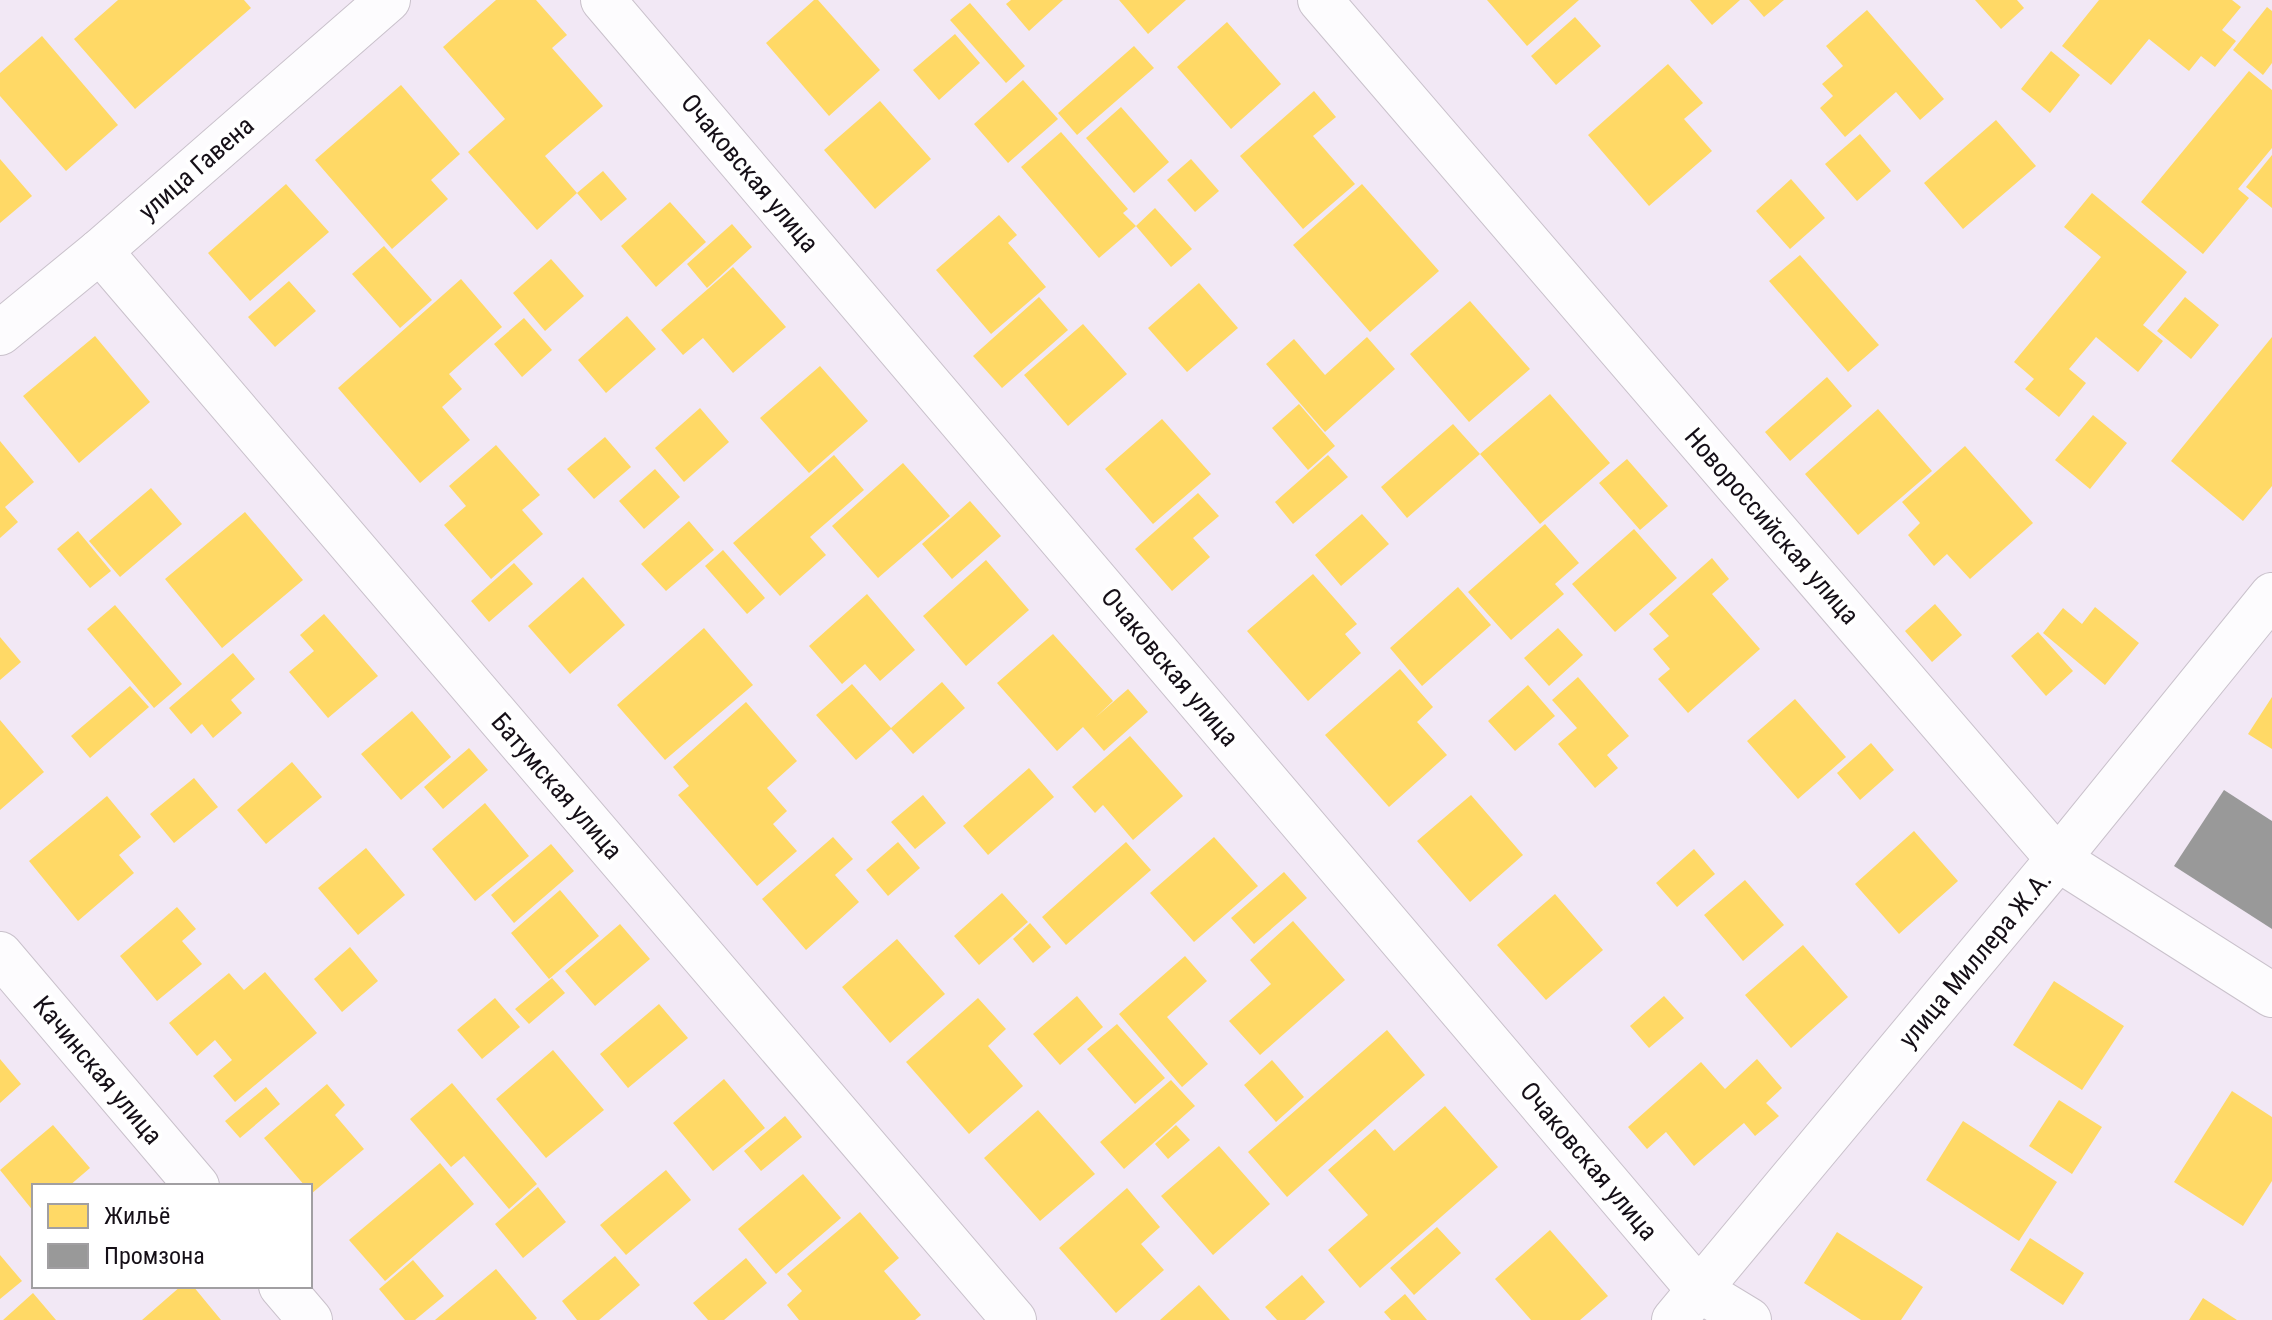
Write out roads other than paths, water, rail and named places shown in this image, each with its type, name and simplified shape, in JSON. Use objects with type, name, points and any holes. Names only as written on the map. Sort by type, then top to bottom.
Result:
[{"type":"street","name":"улица Гавена","points":[[0,333],[100,251],[388,0]]},
{"type":"street","name":"Очаковская улица","points":[[603,0],[1686,1304],[1749,1320]]},
{"type":"street","name":"Новороссийская улица","points":[[1320,0],[2058,859],[2272,995]]},
{"type":"street","name":"Батумская улица","points":[[100,251],[1014,1320]]},
{"type":"street","name":"улица Миллера Ж.А.","points":[[1686,1304],[2058,859],[2272,595]]},
{"type":"street","name":"Качинская улица","points":[[0,954],[195,1184]]},
{"type":"street","points":[[283,1288],[310,1320]]}]
